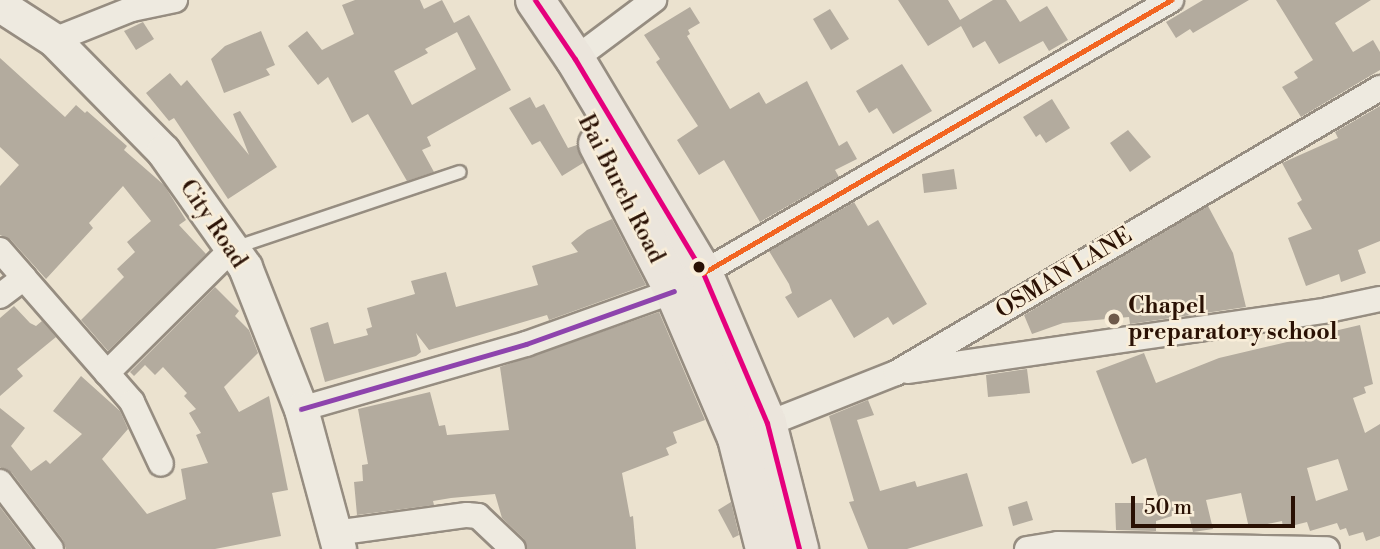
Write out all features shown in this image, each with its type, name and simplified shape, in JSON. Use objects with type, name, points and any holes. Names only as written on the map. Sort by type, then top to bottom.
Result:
[{"type":"highway","name":"Bai Bureh Road","points":[[509,0],[562,75],[688,282]]},
{"type":"highway","name":"Bai Bureh Road","points":[[535,0],[575,59],[688,282],[799,549]]},
{"type":"highway","name":"Bai Bureh Road","points":[[752,431],[765,549]]},
{"type":"main road","name":"City Road","points":[[0,5],[54,40],[163,151],[245,267],[301,409],[337,541]]},
{"type":"street","points":[[54,40],[132,9],[175,0]]},
{"type":"street","points":[[575,59],[654,0]]},
{"type":"street","points":[[301,409],[526,344],[688,282],[1171,0]]},
{"type":"street","name":"OSMAN LANE","points":[[752,431],[895,373],[1380,88]]},
{"type":"street","points":[[107,373],[232,249]]},
{"type":"street","points":[[0,250],[132,402],[162,464]]},
{"type":"street","points":[[0,296],[24,278]]},
{"type":"street","points":[[895,373],[1328,310],[1380,299]]},
{"type":"street","points":[[0,482],[51,549]]},
{"type":"street","points":[[337,541],[467,515],[478,516],[513,549]]},
{"type":"street","points":[[1027,549],[1058,544],[1327,549]]},
{"type":"lane","points":[[232,249],[460,173]]},
{"type":"building","points":[[355,0],[420,0],[424,9],[442,0],[454,23],[469,15],[511,90],[427,137],[431,146],[422,150],[434,172],[407,181],[368,114],[352,123],[328,77],[318,85],[288,46],[307,31],[322,50],[354,34],[342,5]],"holes":[[[457,32],[476,69],[412,105],[394,71],[428,53],[425,49]]]},
{"type":"building","points":[[898,0],[948,0],[960,20],[993,0],[1006,0],[1020,22],[1047,6],[1068,40],[1049,51],[1043,41],[999,64],[985,41],[973,48],[961,26],[928,46]]},
{"type":"building","points":[[1203,0],[1249,0],[1193,33],[1190,29],[1176,38],[1166,22]]},
{"type":"building","points":[[1276,0],[1371,0],[1335,23],[1353,52],[1373,40],[1380,52],[1380,70],[1301,117],[1282,87],[1298,78],[1294,72],[1313,60]]},
{"type":"building","points":[[690,7],[700,23],[688,30],[690,34],[687,36],[730,109],[759,92],[766,104],[807,81],[839,146],[847,141],[857,159],[835,170],[839,177],[760,222],[724,160],[699,175],[677,140],[698,126],[656,62],[660,59],[644,35]]},
{"type":"building","points":[[830,9],[849,39],[831,50],[813,19]]},
{"type":"building","points":[[143,22],[154,39],[136,50],[124,31]]},
{"type":"building","points":[[261,31],[275,65],[266,69],[270,75],[224,93],[211,59],[225,46]]},
{"type":"building","points":[[0,58],[65,117],[76,105],[85,113],[87,111],[127,146],[124,150],[164,185],[186,220],[179,225],[206,254],[108,351],[81,320],[124,277],[117,269],[135,252],[127,242],[151,221],[123,186],[89,223],[93,228],[46,279],[11,240],[0,235],[0,186],[19,165],[0,147]]},
{"type":"building","points":[[902,64],[932,111],[893,134],[877,108],[869,113],[856,91]]},
{"type":"building","points":[[170,73],[181,86],[187,80],[249,155],[233,114],[240,111],[277,167],[228,199],[174,118],[169,121],[146,93]]},
{"type":"building","points":[[530,97],[536,108],[544,104],[568,148],[577,145],[583,163],[562,176],[540,141],[532,145],[509,108]]},
{"type":"building","points":[[1052,99],[1070,128],[1046,143],[1040,134],[1036,137],[1023,117]]},
{"type":"building","points":[[1380,106],[1380,241],[1358,250],[1366,273],[1341,282],[1339,274],[1306,286],[1288,238],[1312,229],[1297,203],[1302,200],[1282,163],[1338,138],[1335,132]]},
{"type":"building","points":[[1128,130],[1151,157],[1130,172],[1110,143]]},
{"type":"building","points":[[954,169],[957,189],[924,193],[922,174]]},
{"type":"building","points":[[854,202],[868,226],[878,220],[927,304],[893,325],[888,317],[854,338],[831,299],[798,318],[785,297],[792,293],[789,284],[769,251]]},
{"type":"building","points":[[1208,206],[1233,253],[1246,307],[1130,324],[1129,317],[1063,323],[1032,334],[1024,315]]},
{"type":"building","points":[[612,219],[646,285],[549,320],[547,315],[429,350],[416,333],[421,352],[416,356],[325,382],[310,328],[328,322],[334,344],[368,335],[366,329],[372,327],[367,308],[415,294],[411,281],[446,272],[456,307],[538,285],[532,266],[578,252],[571,243],[587,230]]},
{"type":"building","points":[[215,287],[239,311],[235,316],[249,330],[258,353],[224,387],[239,412],[269,396],[288,490],[272,493],[281,536],[215,549],[66,549],[63,540],[12,473],[0,467],[0,408],[25,428],[11,446],[31,471],[46,460],[50,464],[82,434],[53,411],[81,376],[120,411],[128,429],[102,459],[147,514],[186,499],[181,469],[208,463],[196,435],[201,433],[189,413],[196,409],[184,396],[187,393],[163,367],[155,375],[145,365],[134,376],[130,372]]},
{"type":"building","points":[[14,306],[30,323],[36,326],[42,321],[56,337],[17,369],[23,376],[0,396],[0,318]]},
{"type":"building","points":[[659,312],[705,420],[673,432],[677,443],[666,448],[669,455],[622,473],[630,517],[633,516],[636,549],[527,549],[524,539],[502,518],[495,494],[451,498],[433,501],[434,505],[357,515],[354,482],[363,481],[362,465],[368,464],[358,409],[430,392],[439,426],[445,425],[447,435],[509,430],[500,367]]},
{"type":"building","points":[[1360,325],[1373,384],[1364,387],[1366,393],[1353,398],[1365,433],[1380,424],[1380,536],[1366,541],[1363,532],[1349,536],[1346,528],[1340,530],[1337,523],[1310,531],[1307,522],[1283,528],[1282,521],[1249,528],[1241,493],[1206,500],[1213,529],[1193,532],[1188,511],[1156,521],[1156,531],[1116,530],[1115,503],[1160,503],[1146,458],[1132,464],[1096,371],[1144,353],[1156,383],[1219,358]],"holes":[[[1338,459],[1348,490],[1316,501],[1307,468]]]},
{"type":"building","points":[[1027,369],[1030,393],[988,397],[986,375]]},
{"type":"building","points":[[868,400],[874,415],[857,420],[880,491],[915,481],[917,487],[967,473],[983,526],[907,549],[868,549],[849,502],[854,501],[829,416]]},
{"type":"building","points":[[1027,501],[1033,520],[1013,526],[1008,507]]},
{"type":"building","points":[[731,502],[739,535],[733,538],[718,510]]},
{"type":"building","points":[[0,507],[32,549],[0,549]]},
{"type":"transit line","points":[[535,0],[575,59],[703,273],[767,423],[799,549]]},
{"type":"transit line","points":[[703,273],[1171,0]]},
{"type":"transit line","points":[[301,409],[526,344],[674,291]]},
{"type":"place","name":"Chapel preparatory school","points":[[1114,319]]}]
